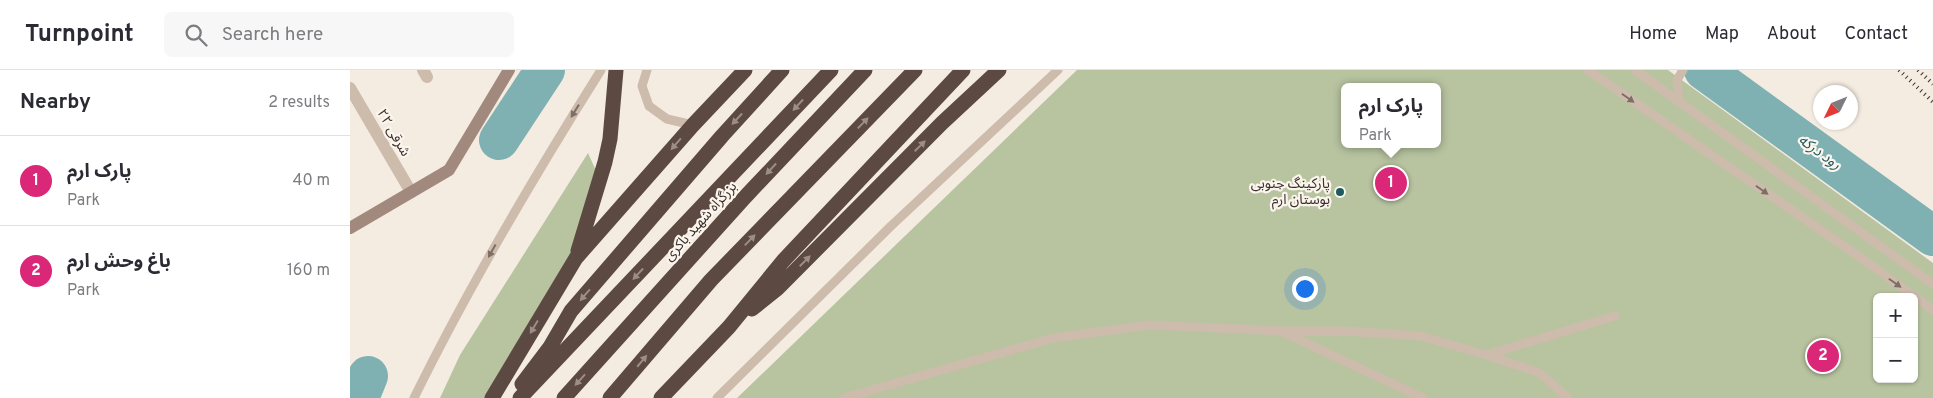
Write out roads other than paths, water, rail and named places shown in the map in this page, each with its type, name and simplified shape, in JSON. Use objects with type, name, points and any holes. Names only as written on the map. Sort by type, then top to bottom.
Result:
[{"type":"highway","points":[[576,258],[605,162],[610,139],[616,70]]},
{"type":"highway","points":[[492,398],[576,258],[693,124],[745,70]]},
{"type":"highway","points":[[511,398],[550,347],[571,311],[722,136],[782,70]]},
{"type":"highway","points":[[520,398],[832,70]]},
{"type":"highway","name":"بزرگراه شهید باکری","points":[[564,398],[746,196],[865,70]]},
{"type":"highway","points":[[610,398],[711,280],[915,70]]},
{"type":"highway","points":[[661,398],[729,327],[783,261],[963,70]]},
{"type":"highway","points":[[729,327],[777,289],[942,124],[999,70]]},
{"type":"street","points":[[350,228],[449,170],[509,70]]},
{"type":"street","name":"۲۲ شرقی","points":[[350,88],[411,192]]},
{"type":"lane","points":[[414,398],[451,323],[531,182],[601,70]]},
{"type":"lane","points":[[647,70],[642,86],[649,106],[667,119],[693,124]]},
{"type":"lane","points":[[717,398],[891,226],[1058,70]]},
{"type":"lane","points":[[1588,70],[1857,255],[1933,310]]},
{"type":"lane","points":[[1635,70],[1933,284]]},
{"type":"lane","points":[[1679,101],[1677,80],[1683,70]]},
{"type":"lane","points":[[1486,355],[1615,316]]},
{"type":"lane","points":[[844,398],[1053,338],[1149,325],[1281,331],[1346,331],[1421,336],[1540,373],[1568,398]]},
{"type":"lane","points":[[1281,331],[1423,398]]},
{"type":"waterway","points":[[499,140],[545,70]]},
{"type":"waterway","name":"رود درکه","points":[[1704,70],[1933,236]]},
{"type":"waterway","points":[[359,398],[368,376]]},
{"type":"railway","points":[[1899,70],[1933,102]]},
{"type":"railway","points":[[1918,70],[1933,84]]},
{"type":"place","name":"پارک ارم","points":[[1391,183]]},
{"type":"place","name":"پارکینگ جنوبی بوستان ارم","points":[[1340,192]]},
{"type":"place","name":"باغ وحش ارم","points":[[1823,356]]}]
